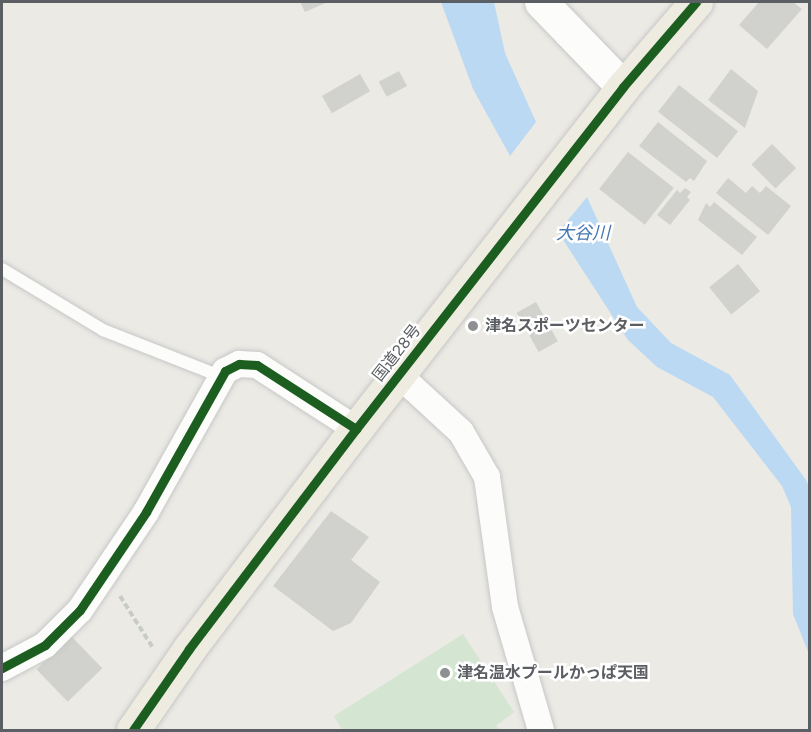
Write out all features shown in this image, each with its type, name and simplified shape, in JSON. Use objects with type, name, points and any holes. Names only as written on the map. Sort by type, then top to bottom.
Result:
[{"type":"highway","name":"国道28号","points":[[133,730],[189,649],[356,429],[623,87],[696,2]]},
{"type":"street","points":[[541,2],[623,87]]},
{"type":"street","points":[[2,668],[45,645],[80,610],[146,512],[220,376],[239,364],[257,365],[356,429]]},
{"type":"street","points":[[399,375],[461,432],[487,477],[505,607],[541,730]]},
{"type":"lane","points":[[2,269],[103,330],[220,376]]},
{"type":"path","points":[[103,575],[129,607],[156,654]]},
{"type":"green space","name":"津名温水プールかっぱ天国","points":[[463,634],[514,712],[496,726],[502,730],[342,730],[334,716]]},
{"type":"water","points":[[441,2],[494,2],[505,53],[536,122],[510,156],[473,89]]},
{"type":"water","name":"大谷川","points":[[587,197],[637,307],[671,343],[730,375],[806,480],[810,489],[809,654],[793,614],[791,507],[782,486],[713,397],[657,367],[628,340],[558,232]]},
{"type":"building","points":[[300,2],[328,2],[305,12]]},
{"type":"building","points":[[759,2],[793,2],[802,9],[767,49],[739,25]]},
{"type":"building","points":[[731,69],[758,91],[745,128],[708,100]]},
{"type":"building","points":[[399,71],[407,86],[387,97],[379,82]]},
{"type":"building","points":[[360,74],[370,91],[332,113],[322,96]]},
{"type":"building","points":[[679,85],[738,131],[717,158],[658,112]]},
{"type":"building","points":[[658,122],[707,161],[694,181],[690,178],[686,182],[639,146]]},
{"type":"building","points":[[772,144],[796,168],[776,189],[751,165]]},
{"type":"building","points":[[628,152],[674,188],[645,225],[599,189]]},
{"type":"building","points":[[728,178],[746,193],[752,186],[760,193],[766,186],[791,206],[768,235],[716,193]]},
{"type":"building","points":[[685,188],[691,192],[687,197],[690,200],[670,225],[657,215],[677,190],[680,193]]},
{"type":"building","points":[[714,202],[757,237],[742,255],[698,220],[706,203],[710,207]]},
{"type":"building","points":[[738,264],[760,291],[731,314],[709,287]]},
{"type":"building","points":[[536,302],[558,341],[539,352],[517,313]]},
{"type":"building","points":[[331,511],[369,537],[351,560],[380,582],[351,623],[333,631],[273,586]]},
{"type":"building","points":[[71,636],[102,668],[68,702],[36,669]]},
{"type":"cycle path","points":[[133,730],[189,649],[356,429],[623,87],[696,2]]},
{"type":"cycle path","points":[[2,668],[45,645],[80,610],[146,512],[225,371],[239,364],[257,365],[356,429]]},
{"type":"place","name":"津名スポーツセンター","points":[[473,326]]},
{"type":"place","name":"津名温水プールかっぱ天国","points":[[445,673]]}]
